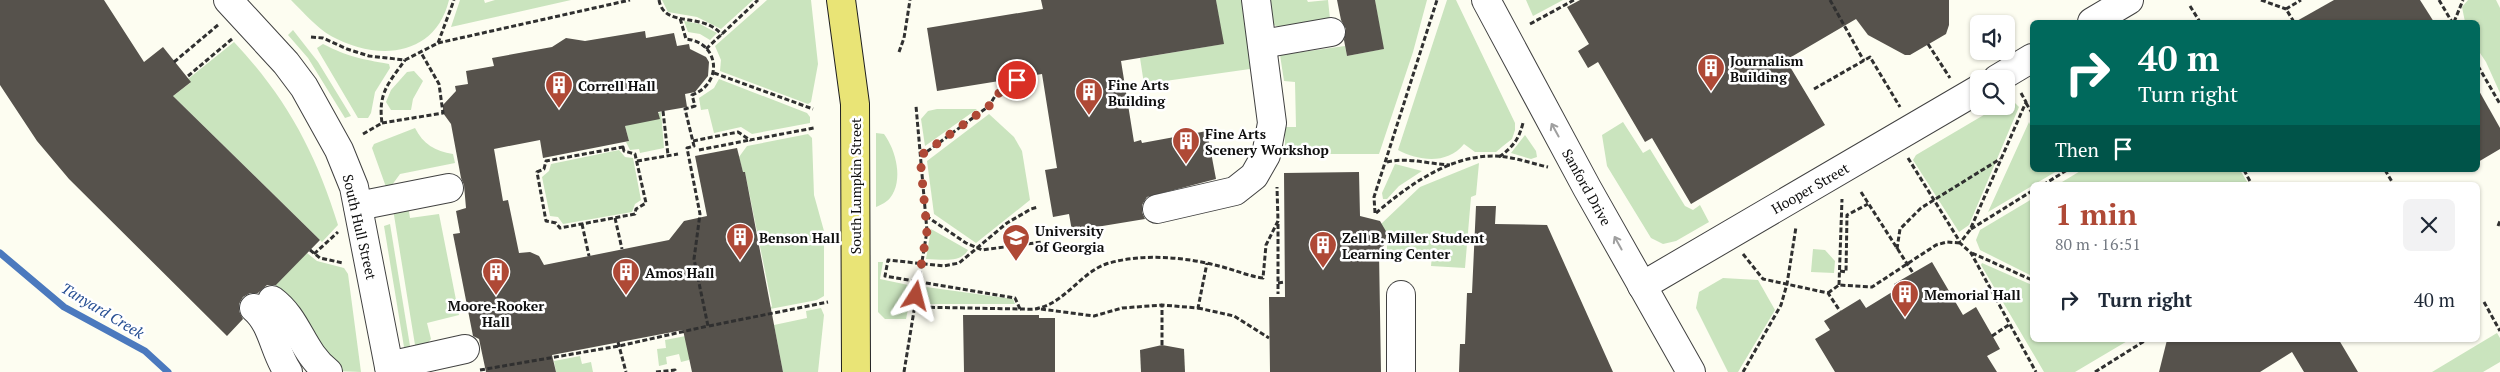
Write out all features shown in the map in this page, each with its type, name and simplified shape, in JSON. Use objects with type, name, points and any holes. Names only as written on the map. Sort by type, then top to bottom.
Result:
[{"type":"main road","name":"South Lumpkin Street","points":[[841,0],[855,104],[856,372]]},
{"type":"street","points":[[1157,208],[1229,194],[1247,183],[1260,166],[1270,140],[1272,123],[1256,0]]},
{"type":"street","name":"Sanford Drive","points":[[1486,0],[1691,372]]},
{"type":"street","points":[[2095,20],[2129,0]]},
{"type":"street","name":"South Hull Street","points":[[224,12],[267,40],[304,87],[339,150],[354,187],[389,369]]},
{"type":"street","points":[[1262,44],[1331,32]]},
{"type":"street","points":[[2015,75],[2030,60]]},
{"type":"street","name":"Hooper Street","points":[[1642,286],[1966,87]]},
{"type":"street","points":[[358,206],[449,188]]},
{"type":"street","points":[[1401,295],[1401,372]]},
{"type":"street","points":[[264,306],[262,345],[271,372]]},
{"type":"street","points":[[264,306],[278,356],[288,372]]},
{"type":"street","points":[[264,306],[279,312],[288,345],[297,360],[310,372]]},
{"type":"street","points":[[264,306],[288,315],[306,349],[328,372]]},
{"type":"street","points":[[389,369],[470,360]]},
{"type":"path","points":[[438,43],[454,0]]},
{"type":"path","points":[[382,123],[380,106],[382,93],[404,60],[420,51],[438,43],[630,0]]},
{"type":"path","points":[[659,0],[664,12],[680,18],[703,21],[722,35]]},
{"type":"path","points":[[706,48],[758,0]]},
{"type":"path","points":[[899,52],[904,38],[910,0]]},
{"type":"path","points":[[1437,0],[1374,197],[1376,213],[1403,190],[1435,171],[1474,158],[1506,157],[1550,168]]},
{"type":"path","points":[[1530,24],[1574,0]]},
{"type":"path","points":[[1830,0],[1864,61]]},
{"type":"path","points":[[2260,0],[2286,9],[2293,20]]},
{"type":"path","points":[[2286,9],[2301,0]]},
{"type":"path","points":[[2439,0],[2452,20]]},
{"type":"path","points":[[2454,20],[2463,0]]},
{"type":"path","points":[[2190,6],[2199,20]]},
{"type":"path","points":[[174,62],[210,32],[224,12]]},
{"type":"path","points":[[680,18],[686,39],[698,42],[706,48],[713,61],[714,73],[699,92],[692,95],[695,106],[685,109],[694,146],[687,148],[700,214],[694,259],[708,326]]},
{"type":"path","points":[[311,37],[323,38],[346,49],[370,56],[404,60]]},
{"type":"path","points":[[188,76],[229,41]]},
{"type":"path","points":[[1928,44],[1966,87]]},
{"type":"path","points":[[363,134],[382,123],[443,113],[439,84],[420,51]]},
{"type":"path","points":[[1814,89],[1870,57],[1902,110]]},
{"type":"path","points":[[2480,69],[2500,104]]},
{"type":"path","points":[[714,73],[813,109]]},
{"type":"path","points":[[920,156],[989,106],[995,96],[1017,78]]},
{"type":"path","points":[[2015,91],[2026,102],[2030,109]]},
{"type":"path","points":[[1960,243],[1970,230],[2026,102]]},
{"type":"path","points":[[904,372],[927,231],[916,106]]},
{"type":"path","points":[[663,111],[668,155]]},
{"type":"path","points":[[1498,157],[1512,148],[1519,137],[1524,122]]},
{"type":"path","points":[[700,150],[814,128]]},
{"type":"path","points":[[693,141],[738,132],[750,140]]},
{"type":"path","points":[[623,146],[624,151],[635,154],[646,203],[636,209],[635,214],[615,218],[560,228],[556,223],[546,221],[537,172],[544,169],[546,161],[623,146]]},
{"type":"path","points":[[637,161],[678,154]]},
{"type":"path","points":[[1906,155],[1960,243],[1971,252],[2030,279]]},
{"type":"path","points":[[1386,162],[1400,158],[1422,163],[1453,165]]},
{"type":"path","points":[[1897,249],[1900,229],[1921,208],[2001,158]]},
{"type":"path","points":[[2048,182],[2064,172]]},
{"type":"path","points":[[1277,179],[1278,294]]},
{"type":"path","points":[[1839,286],[1842,192]]},
{"type":"path","points":[[1861,192],[1913,273]]},
{"type":"path","points":[[1970,230],[2030,192]]},
{"type":"path","points":[[1840,271],[1846,272],[1847,215],[1868,204]]},
{"type":"path","points":[[1020,309],[1016,298],[885,276],[888,260],[922,262],[944,266],[959,264],[1007,223],[1031,209],[1038,208]]},
{"type":"path","points":[[926,216],[977,248],[1000,249],[1042,242]]},
{"type":"path","points":[[615,218],[622,249]]},
{"type":"path","points":[[1039,308],[1052,302],[1090,272],[1105,264],[1143,259],[1180,258],[1221,266],[1244,275],[1263,278],[1266,246],[1278,221]]},
{"type":"path","points":[[2498,226],[2500,221]]},
{"type":"path","points":[[582,224],[589,256]]},
{"type":"path","points":[[1743,372],[1781,305],[1787,284],[1796,227]]},
{"type":"path","points":[[314,254],[341,230]]},
{"type":"path","points":[[1742,252],[1763,278],[1828,292],[1839,286],[1872,287],[1936,244],[1947,242],[1960,243]]},
{"type":"path","points":[[310,250],[314,254],[336,263],[348,264]]},
{"type":"path","points":[[1971,252],[2036,372]]},
{"type":"path","points":[[1198,308],[1207,263]]},
{"type":"path","points":[[1278,283],[1285,282]]},
{"type":"path","points":[[1828,292],[1840,311]]},
{"type":"path","points":[[470,360],[619,344],[828,302]]},
{"type":"path","points":[[2484,302],[2500,331]]},
{"type":"path","points":[[915,307],[1039,308],[1094,316],[1122,308],[1162,305],[1198,308],[1234,316],[1270,338]]},
{"type":"path","points":[[1162,305],[1162,345]]},
{"type":"path","points":[[1992,336],[2010,324]]},
{"type":"path","points":[[2095,372],[2143,342]]},
{"type":"path","points":[[619,344],[626,372]]},
{"type":"path","points":[[656,372],[675,370],[676,372]]},
{"type":"green space","points":[[291,0],[449,0],[442,19],[431,34],[417,43],[402,49],[384,51],[348,44],[331,36],[315,24]]},
{"type":"green space","points":[[460,0],[484,0],[485,3],[495,0],[571,0],[451,27]]},
{"type":"green space","points":[[662,0],[753,0],[721,29],[697,17],[668,12]]},
{"type":"green space","points":[[767,0],[811,0],[818,64],[811,102],[808,104],[720,71],[721,60],[715,46]]},
{"type":"green space","points":[[1216,0],[1247,0],[1257,68],[1144,84],[1140,58],[1223,44]]},
{"type":"green space","points":[[1270,0],[1307,0],[1308,2],[1328,0],[1330,19],[1284,28],[1273,25]]},
{"type":"green space","points":[[1375,0],[1427,0],[1413,52],[1379,154],[1303,154],[1285,148],[1285,127],[1296,127],[1295,82],[1284,81],[1280,55],[1345,46],[1347,56],[1383,49]]},
{"type":"green space","points":[[1447,0],[1456,0],[1515,123],[1515,130],[1512,139],[1496,152],[1475,152],[1464,144],[1457,151],[1441,158],[1415,157],[1398,150]]},
{"type":"green space","points":[[1526,0],[1563,0],[1533,16]]},
{"type":"green space","points":[[2468,0],[2496,0],[2500,8],[2500,93],[2480,53],[2480,20],[2465,20],[2462,7]]},
{"type":"green space","points":[[684,21],[700,24],[717,33],[710,40],[700,34],[688,32]]},
{"type":"green space","points":[[293,30],[318,62],[351,116],[345,118],[308,58],[288,35]]},
{"type":"green space","points":[[234,42],[284,105],[320,174],[338,225],[322,242],[173,96],[190,83],[188,79]]},
{"type":"green space","points":[[323,44],[355,57],[389,64],[390,68],[375,92],[371,113],[368,118],[358,118],[317,48]]},
{"type":"green space","points":[[414,71],[423,81],[413,99],[411,110],[391,110],[386,102],[391,90],[407,72]]},
{"type":"green space","points":[[719,79],[807,113],[810,117],[810,123],[752,134],[741,127],[714,133],[708,109],[701,110],[699,98],[714,88]]},
{"type":"green space","points":[[2015,103],[2019,107],[1969,225],[1959,232],[1913,160],[1916,155],[1984,115],[2015,115]]},
{"type":"green space","points":[[937,109],[977,109],[925,146],[921,119],[928,111]]},
{"type":"green space","points":[[661,112],[664,148],[640,153],[639,149],[630,150],[626,142],[629,141],[625,126]]},
{"type":"green space","points":[[989,114],[1014,137],[1022,151],[1030,200],[976,243],[934,214],[927,161]]},
{"type":"green space","points":[[1623,122],[1643,153],[1650,149],[1685,206],[1693,210],[1700,205],[1709,222],[1676,241],[1663,244],[1651,238],[1607,166],[1602,135]]},
{"type":"green space","points":[[2029,122],[2030,172],[2055,172],[2038,182],[2030,182],[2030,187],[1988,212]]},
{"type":"green space","points":[[415,128],[418,134],[430,146],[453,154],[455,163],[400,174],[392,185],[386,187],[372,148],[374,144]]},
{"type":"green space","points":[[876,133],[884,134],[892,148],[897,166],[897,183],[890,198],[876,207]]},
{"type":"green space","points":[[808,134],[812,138],[814,195],[824,231],[824,296],[817,300],[770,309],[772,306],[745,172],[743,172],[739,157],[747,146]]},
{"type":"green space","points":[[1525,135],[1536,151],[1537,157],[1531,159],[1511,153]]},
{"type":"green space","points":[[619,150],[625,157],[633,158],[641,200],[635,204],[632,212],[563,224],[558,217],[550,216],[542,177],[549,171],[551,164]]},
{"type":"green space","points":[[1479,163],[1476,195],[1471,197],[1465,268],[1431,266],[1432,255],[1387,252],[1387,236],[1381,224],[1420,187]]},
{"type":"green space","points":[[1395,164],[1422,171],[1399,186],[1387,199],[1383,199],[1382,193]]},
{"type":"green space","points":[[2079,172],[2241,172],[2247,182],[2062,182]]},
{"type":"green space","points":[[2030,200],[2030,275],[1980,250],[1976,240],[1980,230]]},
{"type":"green space","points":[[408,205],[410,218],[439,214],[459,315],[427,323],[431,339],[423,349],[416,351],[393,209]]},
{"type":"green space","points":[[390,224],[411,352],[404,347],[384,226]]},
{"type":"green space","points":[[931,229],[968,250],[955,259],[926,259]]},
{"type":"green space","points":[[1813,249],[1825,250],[1835,261],[1834,273],[1811,272]]},
{"type":"green space","points":[[307,253],[317,261],[344,268],[348,274],[361,372],[337,371],[272,289]]},
{"type":"green space","points":[[878,262],[883,262],[880,279],[913,286],[906,319],[885,319],[878,312]]},
{"type":"green space","points":[[1982,263],[2030,284],[2030,342],[2126,342],[2075,372],[2044,372],[1981,265]]},
{"type":"green space","points":[[1723,278],[1758,280],[1775,310],[1738,372],[1728,372],[1696,308],[1699,292]]},
{"type":"green space","points":[[926,287],[1013,299],[1015,304],[923,304],[921,298]]},
{"type":"green space","points":[[821,308],[824,315],[818,372],[783,372],[774,325],[807,318],[806,311]]},
{"type":"green space","points":[[2497,333],[2500,338],[2500,362],[2483,372],[2432,372]]},
{"type":"green space","points":[[696,334],[689,360],[681,362],[679,354],[666,357],[667,364],[659,366],[657,349],[666,348],[665,340]]},
{"type":"green space","points":[[580,356],[582,364],[591,362],[593,372],[556,372],[554,361]]},
{"type":"building","points":[[0,0],[104,0],[144,62],[163,47],[191,82],[173,96],[320,240],[276,285],[267,285],[258,293],[250,293],[243,297],[239,304],[239,311],[243,319],[227,336],[69,179],[37,141],[0,85]]},
{"type":"building","name":"Fine Arts Building","points":[[1041,0],[1216,0],[1224,44],[1121,61],[1134,142],[1141,140],[1142,143],[1207,131],[1216,179],[1147,197],[1142,205],[1145,219],[1072,231],[1069,214],[1053,217],[1045,170],[1057,168],[1042,74],[937,91],[927,28],[1043,9]]},
{"type":"building","points":[[1337,0],[1375,0],[1384,49],[1347,56],[1344,40],[1346,29],[1341,20]]},
{"type":"building","name":"Journalism Building","points":[[1580,0],[1949,0],[1949,25],[1946,34],[1910,55],[1905,55],[1868,35],[1856,19],[1786,60],[1825,125],[1691,204],[1652,138],[1645,142],[1598,62],[1588,68],[1578,51],[1589,44],[1567,7]]},
{"type":"building","points":[[2334,0],[2420,0],[2433,20],[2299,20]]},
{"type":"building","points":[[645,31],[646,38],[674,33],[677,46],[689,44],[690,49],[706,57],[709,62],[708,76],[695,92],[685,94],[687,107],[658,112],[660,119],[625,126],[629,141],[543,158],[540,140],[494,149],[503,201],[508,200],[519,253],[530,252],[539,256],[544,265],[669,240],[684,221],[707,216],[695,156],[737,148],[743,172],[745,172],[783,372],[692,372],[683,330],[552,355],[556,372],[486,372],[479,339],[473,336],[453,234],[460,233],[456,211],[466,208],[464,185],[451,124],[443,113],[443,105],[456,91],[455,86],[468,84],[466,71],[494,66],[492,58],[552,47],[566,38],[585,41]]},
{"type":"building","points":[[2480,93],[2500,128],[2500,149],[2480,161]]},
{"type":"building","name":"Zell B. Miller Student Learning Center","points":[[1359,172],[1360,216],[1380,221],[1387,233],[1384,245],[1379,252],[1381,372],[1270,372],[1269,297],[1285,297],[1284,173]]},
{"type":"building","points":[[1476,206],[1496,206],[1495,224],[1547,225],[1613,372],[1459,372],[1460,344],[1465,344],[1467,293],[1472,293]]},
{"type":"building","name":"Memorial Hall","points":[[1932,262],[1963,315],[1976,307],[2000,349],[1987,356],[1997,372],[1835,372],[1815,339],[1830,330],[1824,321],[1860,299],[1866,308],[1897,289],[1894,284]]},
{"type":"building","points":[[963,315],[1039,315],[1039,318],[1055,318],[1055,372],[964,372]]},
{"type":"building","points":[[2166,342],[2340,342],[2358,372],[2304,372],[2292,352],[2260,372],[2159,372]]},
{"type":"building","points":[[1162,345],[1184,349],[1185,372],[1141,372],[1140,350]]},
{"type":"waterway","name":"Tanyard Creek","points":[[0,253],[64,307],[145,351],[168,372]]},
{"type":"place","name":"Journalism Building","points":[[1711,92]]},
{"type":"place","name":"Correll Hall","points":[[559,109]]},
{"type":"place","name":"Fine Arts Building","points":[[1089,116]]},
{"type":"place","name":"Fine Arts Scenery Workshop","points":[[1186,165]]},
{"type":"place","name":"Benson Hall","points":[[740,261]]},
{"type":"place","name":"University of Georgia","points":[[1016,262]]},
{"type":"place","name":"Zell B. Miller Student Learning Center","points":[[1323,269]]},
{"type":"place","name":"Moore-Rooker Hall","points":[[496,296]]},
{"type":"place","name":"Amos Hall","points":[[626,296]]},
{"type":"place","name":"Memorial Hall","points":[[1905,318]]},
{"type":"route","points":[[916,296],[927,231],[920,156],[989,106],[995,96],[1017,80]]}]
